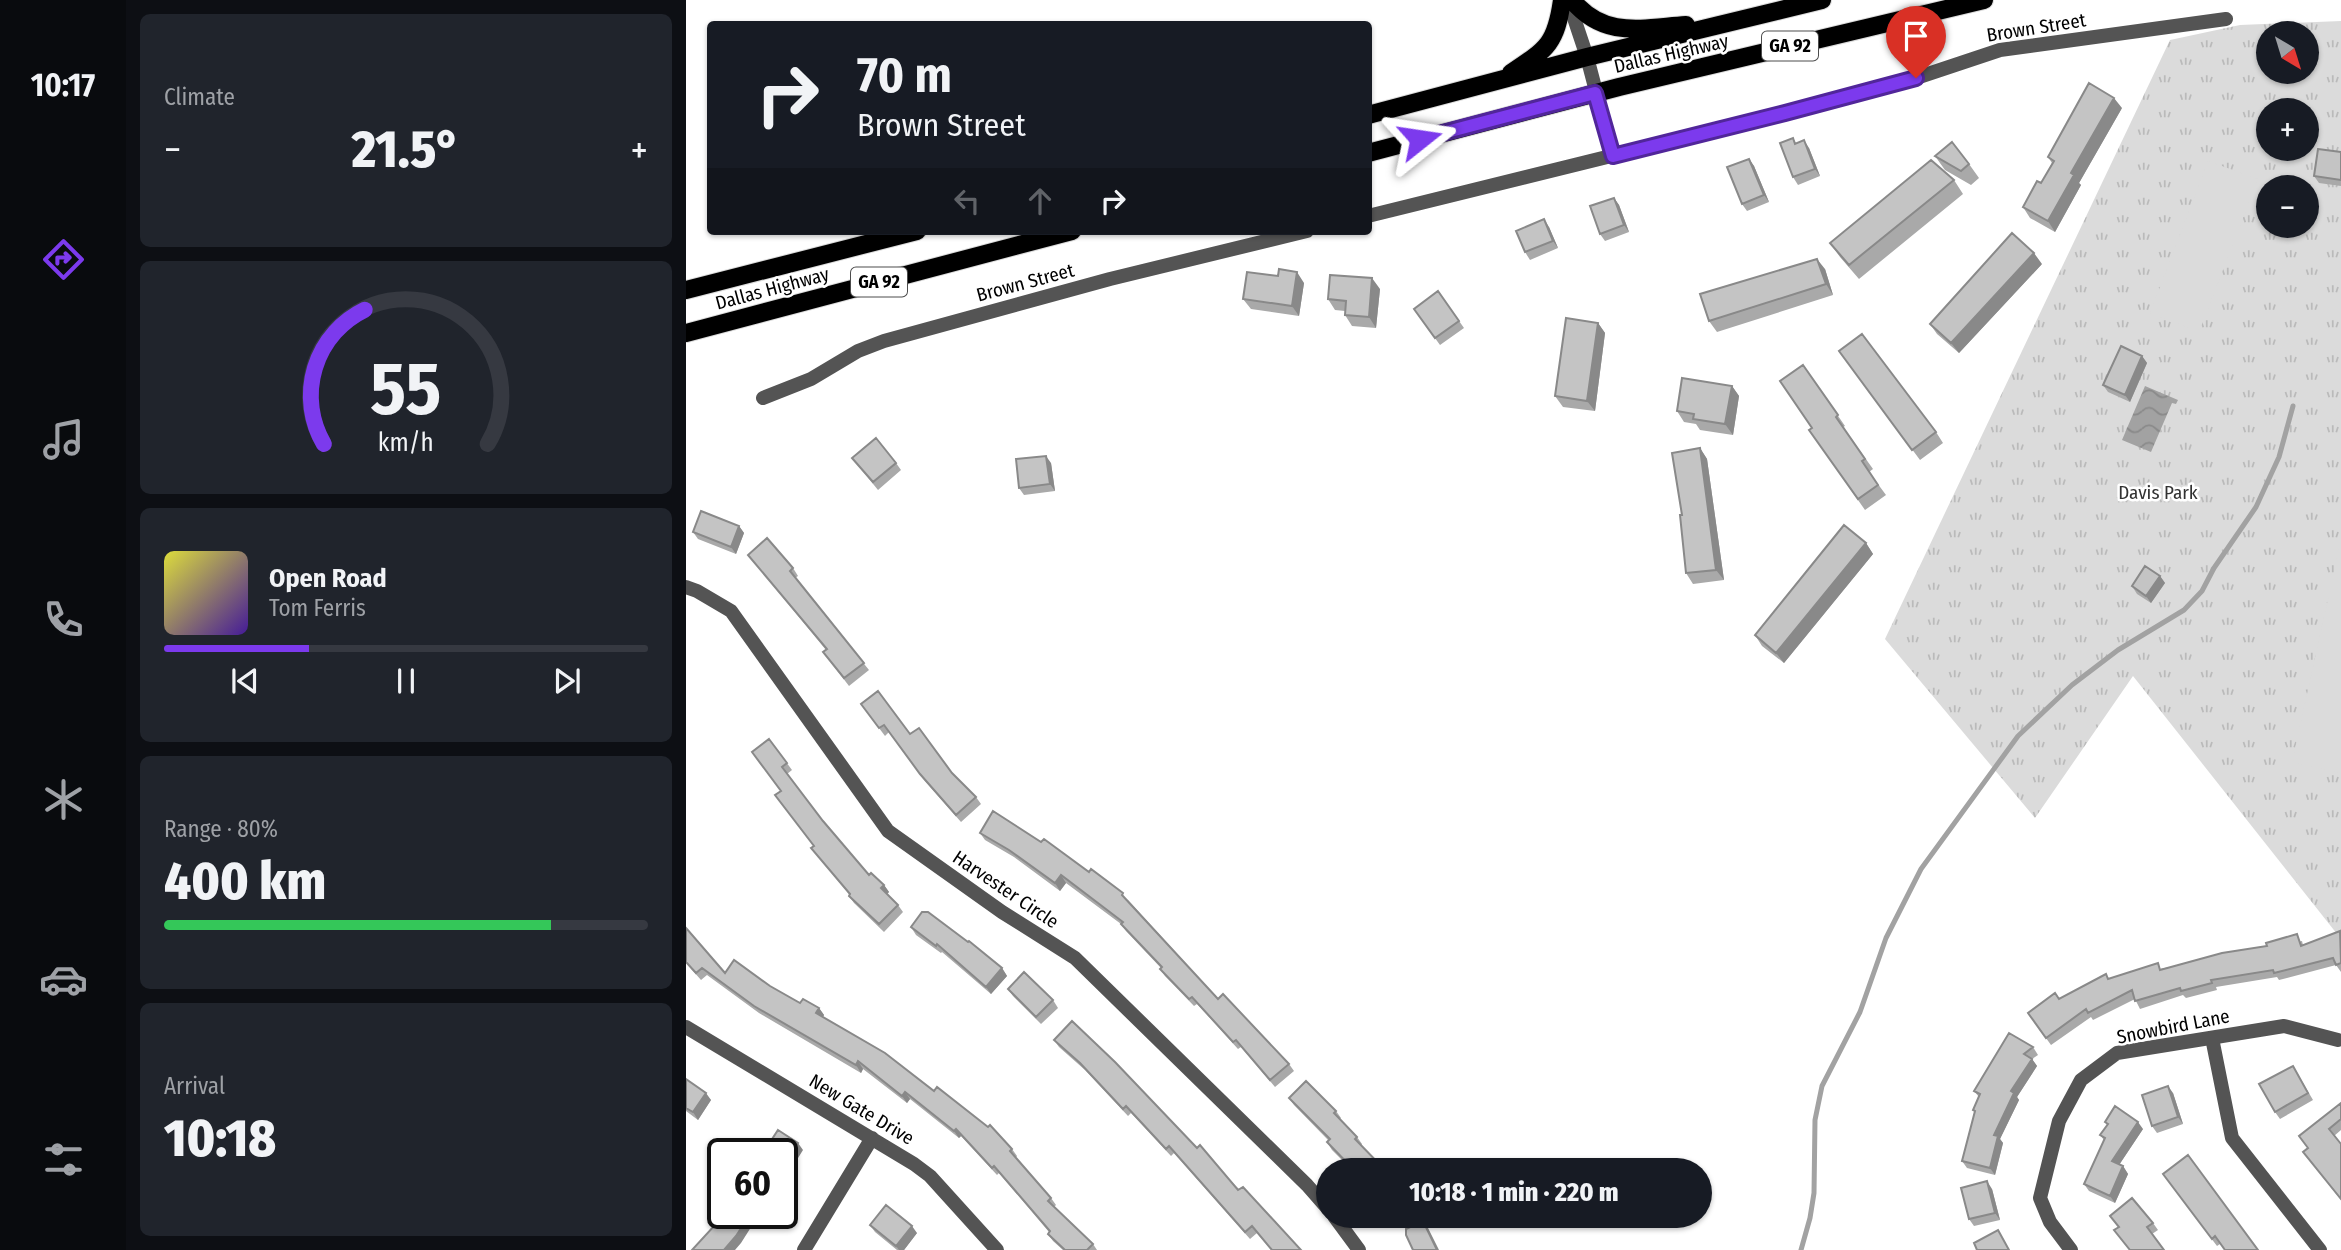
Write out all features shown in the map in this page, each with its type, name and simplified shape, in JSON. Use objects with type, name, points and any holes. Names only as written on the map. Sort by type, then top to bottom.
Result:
[{"type":"main road","points":[[1497,81],[1548,46],[1559,24],[1562,0]]},
{"type":"main road","points":[[1570,0],[1592,19],[1618,29],[1735,21]]},
{"type":"main road","name":"Dallas Highway","points":[[1372,114],[1587,57],[1822,0]]},
{"type":"main road","name":"Dallas Highway","points":[[1372,152],[1595,93],[1984,0]]},
{"type":"main road","name":"Dallas Highway","points":[[686,290],[901,235]]},
{"type":"main road","name":"Dallas Highway","points":[[686,333],[1057,235]]},
{"type":"street","points":[[1570,0],[1613,156]]},
{"type":"street","name":"Brown Street","points":[[1372,215],[1903,81],[2000,50],[2225,19]]},
{"type":"street","name":"Brown Street","points":[[763,398],[811,379],[858,351],[884,341],[1110,279],[1291,235]]},
{"type":"street","name":"Harvester Circle","points":[[686,587],[731,611],[888,831],[1002,912],[1075,958],[1316,1195]]},
{"type":"street","name":"Snowbird Lane","points":[[2071,1250],[2050,1222],[2040,1198],[2059,1121],[2081,1080],[2118,1053],[2284,1026],[2338,1040]]},
{"type":"street","name":"New Gate Drive","points":[[686,1027],[872,1138],[930,1176],[997,1250]]},
{"type":"street","points":[[2212,1038],[2232,1138],[2320,1250]]},
{"type":"street","points":[[804,1250],[872,1138]]},
{"type":"street","points":[[1343,1228],[1359,1250]]},
{"type":"green space","name":"Davis Park","points":[[2341,21],[2341,939],[2133,676],[2035,818],[1885,639],[2170,40],[2240,25],[2256,24],[2256,84],[2319,84],[2319,22]]},
{"type":"green space","points":[[2208,161],[2256,178],[2199,332],[2150,313]]},
{"type":"green space","points":[[2341,540],[2341,773],[2292,762]]},
{"type":"water","points":[[2145,386],[2178,400],[2176,404],[2172,403],[2151,452],[2122,440]]},
{"type":"building","points":[[2089,83],[2114,98],[2071,173],[2074,175],[2048,221],[2023,207],[2037,181],[2041,183],[2054,161],[2048,157]]},
{"type":"building","points":[[1793,138],[1795,144],[1804,140],[1815,169],[1793,177],[1780,143]]},
{"type":"building","points":[[1952,142],[1969,164],[1961,171],[1935,156]]},
{"type":"building","points":[[2319,149],[2341,152],[2341,180],[2314,175],[2316,161],[2319,161]]},
{"type":"building","points":[[1749,159],[1764,195],[1742,204],[1727,167]]},
{"type":"building","points":[[1931,160],[1954,180],[1849,265],[1830,243]]},
{"type":"building","points":[[1614,198],[1624,225],[1600,234],[1590,206]]},
{"type":"building","points":[[1544,219],[1553,241],[1525,252],[1516,231]]},
{"type":"building","points":[[2012,233],[2034,253],[1951,343],[1930,324]]},
{"type":"building","points":[[1817,259],[1826,284],[1709,321],[1700,294]]},
{"type":"building","points":[[1279,269],[1297,272],[1292,306],[1243,299],[1247,272],[1278,276]]},
{"type":"building","points":[[1330,275],[1372,278],[1369,317],[1345,315],[1346,301],[1328,299]]},
{"type":"building","points":[[1438,291],[1459,321],[1435,338],[1414,309]]},
{"type":"building","points":[[1566,318],[1598,323],[1587,401],[1555,396]]},
{"type":"building","points":[[1862,334],[1936,432],[1912,450],[1839,351]]},
{"type":"building","points":[[2121,346],[2142,356],[2125,395],[2103,385]]},
{"type":"building","points":[[1803,365],[1838,415],[1836,417],[1865,459],[1862,461],[1878,485],[1858,499],[1809,430],[1812,428],[1780,381]]},
{"type":"building","points":[[1682,378],[1732,386],[1725,424],[1693,419],[1694,414],[1677,411]]},
{"type":"building","points":[[876,438],[896,463],[873,482],[852,458]]},
{"type":"building","points":[[1700,448],[1716,570],[1686,573],[1682,515],[1672,453]]},
{"type":"building","points":[[1046,456],[1050,484],[1019,488],[1016,459]]},
{"type":"building","points":[[701,511],[739,526],[731,547],[693,532]]},
{"type":"building","points":[[1844,525],[1866,543],[1776,653],[1755,635]]},
{"type":"building","points":[[767,538],[793,568],[790,571],[864,663],[844,678],[823,652],[827,649],[748,555]]},
{"type":"building","points":[[2145,566],[2160,576],[2146,596],[2132,586]]},
{"type":"building","points":[[878,691],[910,734],[919,728],[952,773],[976,797],[956,815],[920,774],[884,725],[879,728],[861,704]]},
{"type":"building","points":[[769,739],[787,763],[782,767],[823,821],[869,875],[871,873],[884,885],[881,888],[898,905],[879,924],[849,896],[811,848],[814,846],[775,795],[781,791],[752,752]]},
{"type":"building","points":[[993,811],[1041,842],[1044,839],[1123,893],[1218,999],[1223,994],[1289,1064],[1270,1080],[1236,1040],[1233,1042],[1192,997],[1189,999],[1160,969],[1162,967],[1121,924],[1123,922],[1061,875],[1055,883],[980,833]]},
{"type":"building","points":[[922,912],[928,912],[1002,968],[986,987],[937,944],[936,946],[911,927]]},
{"type":"building","points":[[686,928],[725,973],[734,960],[770,986],[800,1003],[803,999],[819,1008],[816,1013],[885,1053],[934,1091],[937,1087],[988,1127],[990,1125],[1051,1198],[1048,1201],[1093,1244],[1087,1250],[1065,1250],[1048,1234],[1050,1231],[994,1166],[992,1168],[956,1129],[954,1131],[905,1092],[902,1096],[858,1061],[856,1065],[754,1006],[702,968],[696,973],[686,962]]},
{"type":"building","points":[[2340,931],[2341,963],[2336,965],[2333,958],[2274,973],[2273,970],[2211,980],[2212,983],[2181,991],[2180,988],[2135,1001],[2132,990],[2088,1013],[2086,1009],[2046,1038],[2028,1013],[2055,993],[2059,999],[2106,974],[2108,979],[2158,963],[2160,970],[2222,953],[2267,946],[2266,943],[2297,934],[2301,946]]},
{"type":"building","points":[[1024,972],[1053,1000],[1036,1017],[1008,989]]},
{"type":"building","points":[[1072,1021],[1197,1148],[1200,1145],[1238,1190],[1243,1187],[1301,1250],[1272,1250],[1252,1226],[1245,1232],[1169,1146],[1166,1149],[1126,1106],[1123,1109],[1080,1063],[1054,1040]]},
{"type":"building","points":[[2009,1033],[2033,1047],[2024,1054],[2032,1059],[2011,1091],[2014,1093],[1994,1135],[1998,1136],[1990,1168],[1962,1161],[1975,1111],[1973,1110],[1980,1094],[1974,1091]]},
{"type":"building","points":[[2293,1066],[2308,1093],[2275,1112],[2259,1084]]},
{"type":"building","points":[[686,1079],[706,1093],[693,1112],[686,1108]]},
{"type":"building","points":[[1306,1081],[1336,1111],[1334,1113],[1373,1158],[1342,1158],[1327,1142],[1330,1139],[1289,1098]]},
{"type":"building","points":[[2168,1086],[2178,1117],[2152,1126],[2142,1095]]},
{"type":"building","points":[[2341,1103],[2341,1119],[2329,1129],[2341,1144],[2341,1199],[2303,1152],[2308,1148],[2299,1136]]},
{"type":"building","points":[[2115,1106],[2138,1122],[2112,1161],[2123,1166],[2110,1196],[2084,1184],[2105,1138],[2100,1135],[2108,1124],[2105,1122]]},
{"type":"building","points":[[778,1130],[790,1138],[773,1138]]},
{"type":"building","points":[[2188,1155],[2258,1250],[2225,1250],[2215,1236],[2212,1239],[2163,1174]]},
{"type":"building","points":[[1987,1181],[1995,1213],[1969,1219],[1961,1188]]},
{"type":"building","points":[[2132,1198],[2153,1223],[2147,1227],[2164,1250],[2130,1250],[2114,1230],[2119,1227],[2110,1216]]},
{"type":"building","points":[[886,1205],[912,1226],[896,1246],[870,1225]]},
{"type":"building","points":[[1426,1228],[1437,1250],[1413,1250],[1406,1229]]},
{"type":"building","points":[[711,1229],[741,1229],[724,1250],[692,1250]]},
{"type":"building","points":[[1998,1230],[2009,1250],[1977,1250],[1974,1243]]},
{"type":"waterway","points":[[1801,1250],[1814,1193],[1815,1120],[1822,1086],[1860,1012],[1886,938],[1921,869],[2018,736],[2072,685],[2118,650],[2184,610],[2202,591],[2214,568],[2256,507],[2279,457],[2293,406]]},
{"type":"route","points":[[1420,139],[1595,93],[1613,156],[1916,78]]}]
